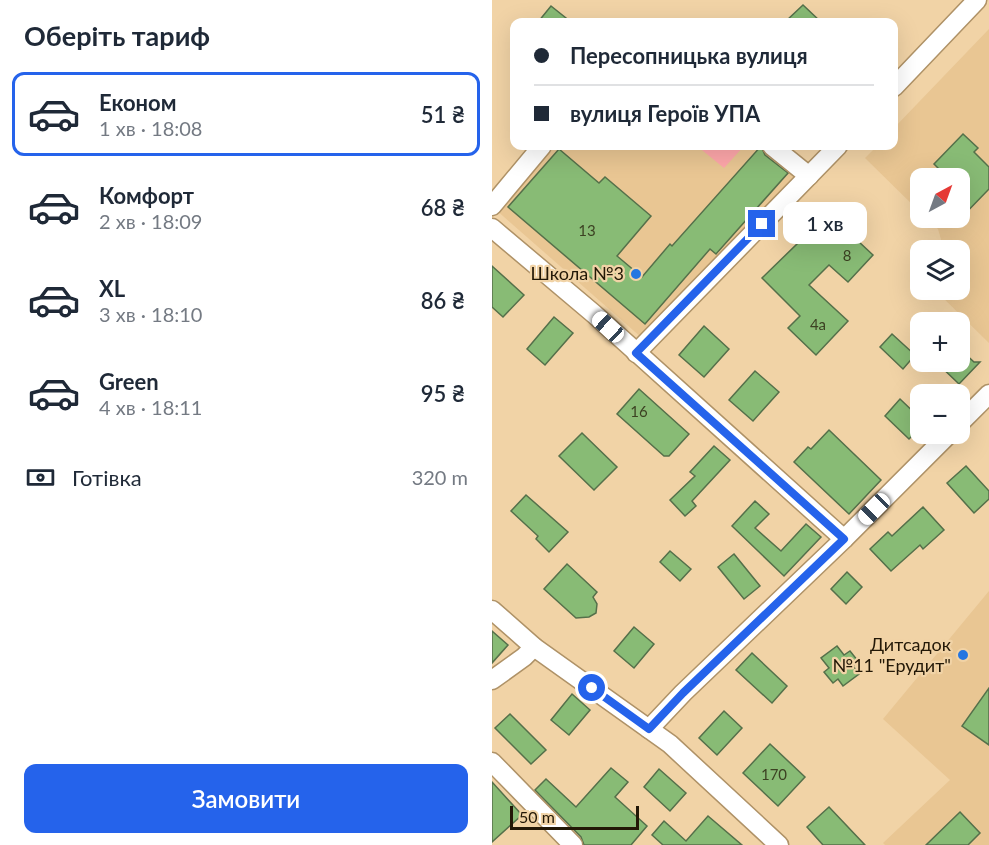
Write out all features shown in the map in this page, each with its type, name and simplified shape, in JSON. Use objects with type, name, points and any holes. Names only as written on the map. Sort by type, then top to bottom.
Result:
[{"type":"street","points":[[898,83],[977,0]]},
{"type":"street","points":[[492,206],[539,150]]},
{"type":"street","points":[[777,150],[809,176]]},
{"type":"street","points":[[636,353],[834,150]]},
{"type":"street","points":[[492,228],[594,314],[844,539]]},
{"type":"street","points":[[970,413],[989,394]]},
{"type":"street","points":[[649,729],[683,693],[940,444]]},
{"type":"street","points":[[492,610],[534,647],[669,744],[779,845]]},
{"type":"street","points":[[492,680],[534,647]]},
{"type":"street","points":[[492,762],[573,845]]},
{"type":"shaded area","points":[[989,29],[989,343],[970,324],[970,312],[957,312],[945,300],[970,300],[970,240],[941,240],[937,228],[970,228],[970,168],[910,168],[910,202],[865,158],[873,150],[898,150],[898,124]]},
{"type":"shaded area","name":"Школа №3","points":[[546,150],[774,150],[800,172],[642,338],[495,209]]},
{"type":"shaded area","points":[[702,150],[740,150],[724,168]]},
{"type":"shaded area","name":"Дитсадок №11 \"Ерудит\"","points":[[989,591],[989,845],[885,845],[883,843],[950,780],[883,719]]},
{"type":"building","points":[[803,5],[817,18],[789,18]]},
{"type":"building","points":[[551,6],[566,18],[541,18]]},
{"type":"building","points":[[963,134],[978,148],[974,152],[989,167],[989,189],[970,209],[970,168],[938,168],[934,164]]},
{"type":"building","points":[[560,150],[599,183],[605,177],[651,216],[617,256],[642,277],[670,244],[672,246],[757,150],[763,150],[765,155],[788,173],[716,254],[710,249],[645,324],[508,207]]},
{"type":"building","points":[[827,207],[845,224],[842,226],[873,255],[848,282],[829,265],[809,285],[848,321],[816,355],[788,328],[800,316],[762,278],[799,242],[795,239]]},
{"type":"building","points":[[492,266],[524,295],[503,317],[492,307]]},
{"type":"building","points":[[554,317],[573,333],[545,365],[527,349]]},
{"type":"building","points":[[704,326],[729,349],[704,377],[679,355]]},
{"type":"building","points":[[892,334],[910,350],[910,361],[903,369],[880,347]]},
{"type":"building","points":[[970,358],[974,362],[980,362],[959,384],[946,372],[970,372]]},
{"type":"building","points":[[755,371],[779,392],[753,421],[729,400]]},
{"type":"building","points":[[639,389],[689,434],[669,456],[664,456],[617,414]]},
{"type":"building","points":[[900,399],[910,409],[910,438],[909,439],[885,416]]},
{"type":"building","points":[[829,430],[881,480],[849,514],[794,462],[808,447],[811,449]]},
{"type":"building","points":[[582,433],[617,467],[594,490],[559,456]]},
{"type":"building","points":[[714,446],[730,460],[692,501],[696,506],[685,516],[670,500],[695,476],[690,472]]},
{"type":"building","points":[[966,466],[989,491],[989,499],[974,513],[947,483]]},
{"type":"building","points":[[526,495],[568,532],[549,552],[536,539],[538,536],[511,511]]},
{"type":"building","points":[[755,501],[769,514],[755,528],[781,551],[806,524],[821,537],[784,576],[732,526]]},
{"type":"building","points":[[923,507],[944,530],[923,549],[920,545],[891,571],[870,549],[888,532],[892,536]]},
{"type":"building","points":[[670,551],[691,569],[680,581],[660,562]]},
{"type":"building","points":[[734,554],[760,586],[744,599],[718,567]]},
{"type":"building","points":[[567,564],[597,592],[593,597],[597,604],[596,613],[589,617],[576,618],[544,589]]},
{"type":"building","points":[[847,572],[862,587],[846,604],[831,589]]},
{"type":"building","points":[[634,627],[654,644],[634,668],[614,651]]},
{"type":"building","points":[[492,631],[508,645],[492,663]]},
{"type":"building","points":[[837,646],[844,655],[850,651],[858,661],[853,666],[859,674],[843,686],[838,679],[833,683],[824,672],[829,668],[821,658]]},
{"type":"building","points":[[752,653],[787,686],[772,703],[736,670]]},
{"type":"building","points":[[989,688],[989,745],[962,726]]},
{"type":"building","points":[[572,694],[590,710],[569,735],[551,720]]},
{"type":"building","points":[[724,711],[742,728],[717,755],[699,738]]},
{"type":"building","points":[[510,714],[546,750],[531,764],[495,728]]},
{"type":"building","points":[[770,744],[805,777],[778,806],[743,773]]},
{"type":"building","points":[[611,768],[628,782],[615,797],[647,826],[631,845],[584,845],[581,837],[535,790],[546,779],[576,807]]},
{"type":"building","points":[[659,769],[686,793],[670,811],[644,787]]},
{"type":"building","points":[[492,782],[522,815],[492,842]]},
{"type":"building","points":[[829,807],[865,845],[823,845],[807,827]]},
{"type":"building","points":[[960,812],[980,833],[968,845],[926,845]]},
{"type":"building","points":[[708,816],[742,845],[663,845],[652,835],[664,821],[686,841]]},
{"type":"place","name":"Школа №3","points":[[636,274]]},
{"type":"place","name":"Дитсадок №11 \"Ерудит\"","points":[[963,655]]},
{"type":"route","points":[[592,688],[649,729],[683,693],[844,539],[636,353],[762,224]]}]
